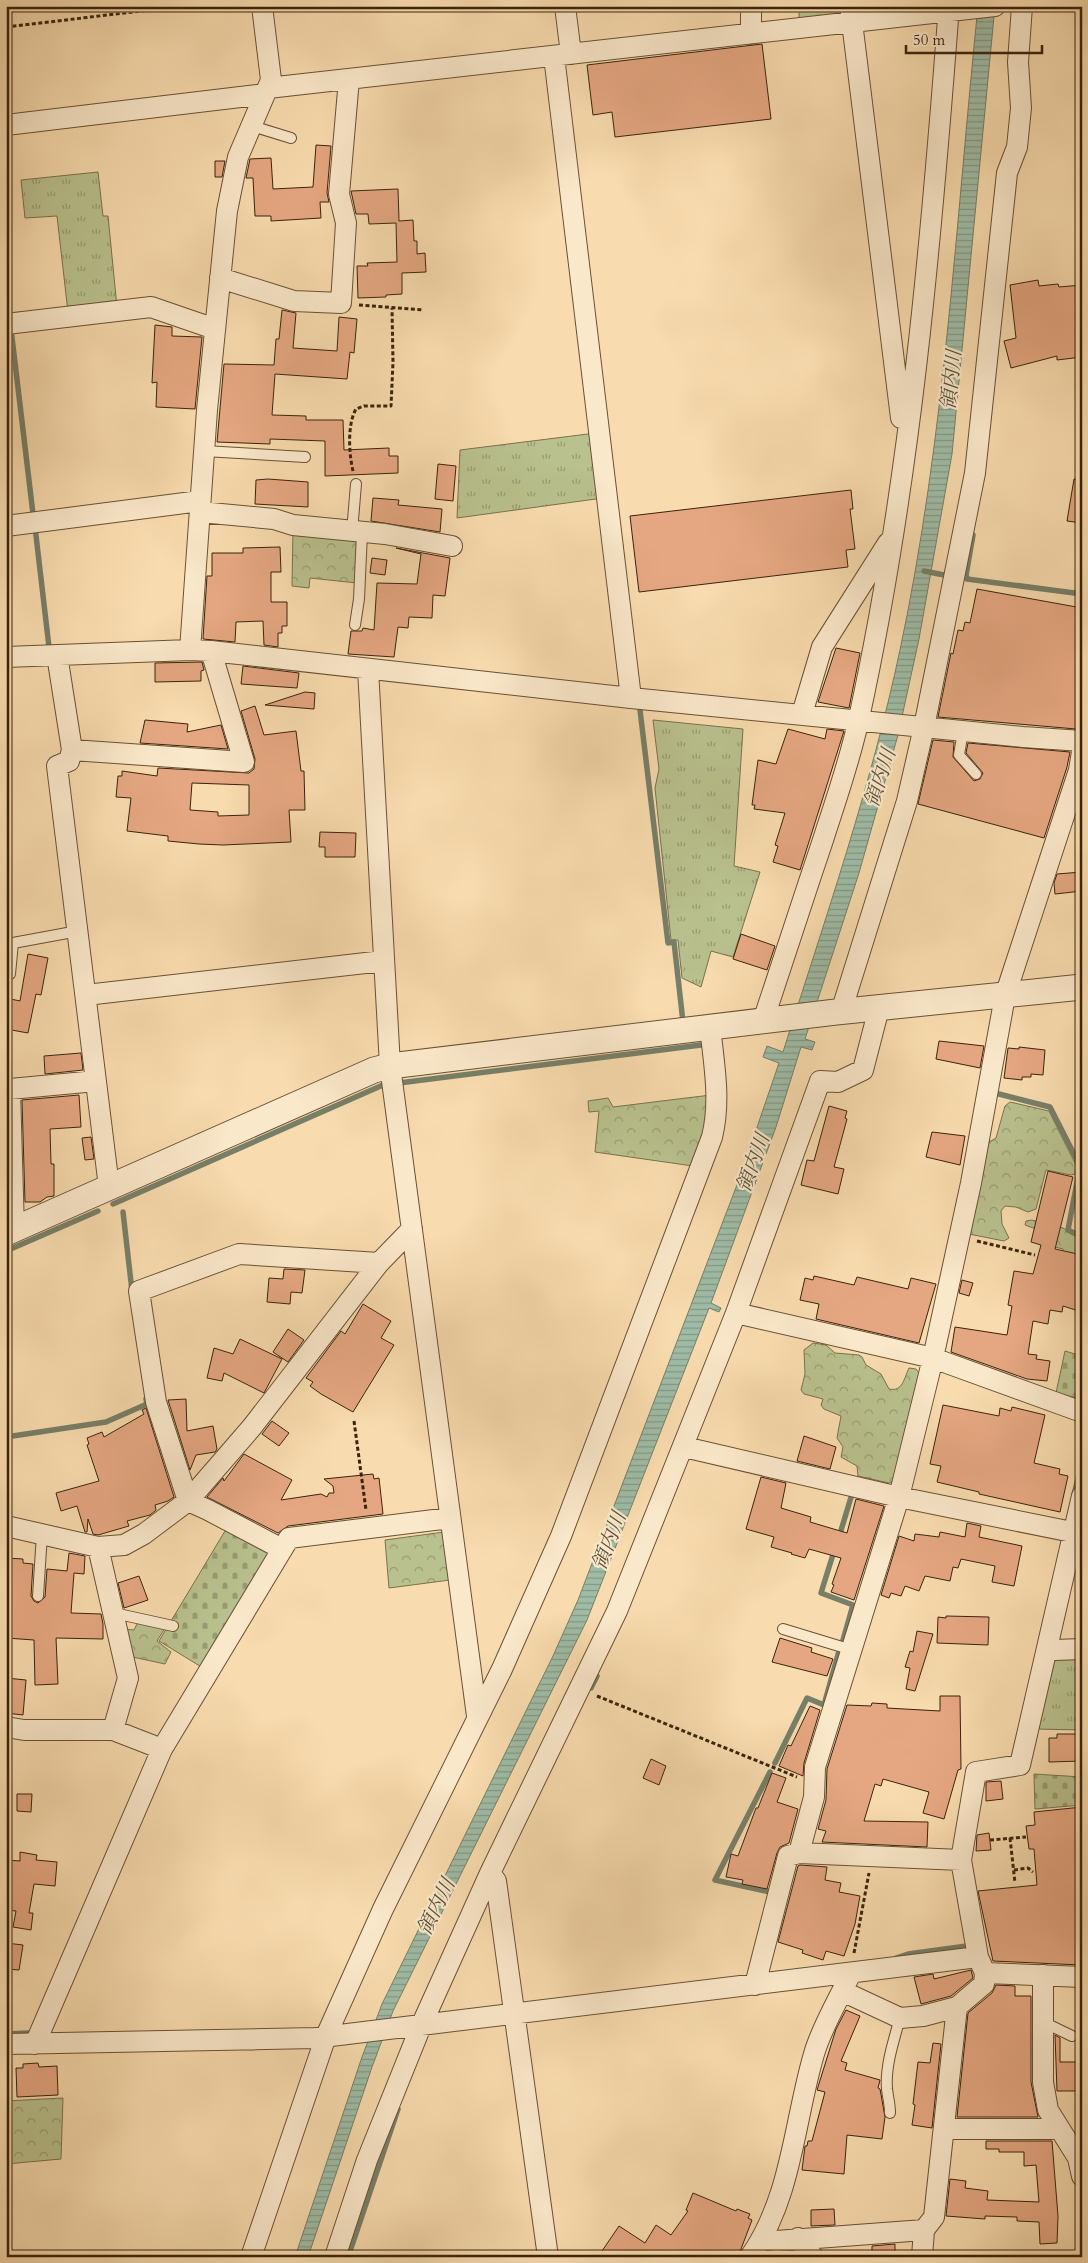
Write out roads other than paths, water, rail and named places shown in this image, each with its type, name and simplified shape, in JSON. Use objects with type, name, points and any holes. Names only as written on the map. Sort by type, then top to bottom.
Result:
[{"type":"street","points":[[190,650],[204,451],[227,211],[238,157],[271,80],[262,6]]},
{"type":"street","points":[[565,6],[563,55],[631,698]]},
{"type":"street","points":[[751,6],[751,34]]},
{"type":"street","points":[[6,125],[349,79],[751,34],[851,15],[995,6]]},
{"type":"street","points":[[839,1012],[907,801],[917,726],[975,473],[1007,174],[1017,147],[1021,108],[1018,62],[1022,6]]},
{"type":"street","points":[[766,1020],[844,776],[865,720],[905,448],[930,253],[951,10]]},
{"type":"street","points":[[851,15],[905,448]]},
{"type":"street","points":[[220,278],[294,301],[342,303],[346,223],[339,194],[349,79]]},
{"type":"street","points":[[6,324],[151,307],[215,329]]},
{"type":"street","points":[[6,526],[200,506],[274,519],[293,525],[386,534],[452,546]]},
{"type":"street","points":[[802,714],[822,647],[892,537]]},
{"type":"street","points":[[6,657],[190,650],[211,651],[631,698],[1082,741]]},
{"type":"street","points":[[72,750],[244,762],[211,651]]},
{"type":"street","points":[[57,655],[72,750],[69,761],[57,766],[109,1187]]},
{"type":"street","points":[[368,669],[390,1066],[477,1716]]},
{"type":"street","points":[[799,1853],[814,1797],[815,1767],[899,1497],[933,1358],[959,1237],[1004,996],[1078,770],[1082,752]]},
{"type":"street","points":[[86,996],[383,962]]},
{"type":"street","points":[[96,1081],[10,1089],[10,1232],[374,1070],[390,1066],[766,1020],[1082,987]]},
{"type":"street","points":[[334,2257],[415,2026],[617,1611],[736,1313],[820,1081],[838,1082],[863,1070],[879,1008]]},
{"type":"street","points":[[251,2257],[383,1909],[477,1716],[502,1669],[561,1536],[712,1137],[717,1116],[717,1096],[710,1027]]},
{"type":"street","points":[[6,1526],[98,1547],[124,1545],[144,1534],[188,1501],[252,1427],[379,1263],[412,1229]]},
{"type":"street","points":[[282,1549],[188,1501],[156,1402],[139,1291],[239,1254],[379,1263]]},
{"type":"street","points":[[736,1313],[933,1358],[1082,1412]]},
{"type":"street","points":[[684,1447],[899,1497],[1078,1533]]},
{"type":"street","points":[[846,1982],[900,2018],[924,2016],[957,2007],[984,1984],[961,1860],[976,1772],[1020,1765],[1047,1648],[1078,1533],[1082,1496]]},
{"type":"street","points":[[35,2044],[162,1749],[289,1538],[450,1518]]},
{"type":"street","points":[[98,1547],[128,1678],[113,1730]]},
{"type":"street","points":[[1047,1648],[1055,1650],[1082,1649]]},
{"type":"street","points":[[6,1727],[24,1730],[113,1730],[162,1749]]},
{"type":"street","points":[[755,1985],[788,1856],[799,1853],[961,1860]]},
{"type":"street","points":[[490,1873],[496,1881],[548,2257]]},
{"type":"street","points":[[6,2044],[334,2036],[755,1985],[846,1982],[981,1965],[1043,1975],[1082,1977]]},
{"type":"street","points":[[1043,1975],[1043,2082],[1048,2110],[1078,2158],[1082,2176]]},
{"type":"street","points":[[750,2257],[762,2239],[787,2174],[814,2052],[846,1982]]},
{"type":"street","points":[[922,2257],[924,2230],[934,2217],[957,2007]]},
{"type":"street","points":[[944,2129],[1059,2129]]},
{"type":"street","points":[[762,2239],[776,2241],[924,2230]]},
{"type":"street","points":[[798,2238],[813,2257]]},
{"type":"lane","points":[[252,126],[291,138]]},
{"type":"lane","points":[[204,451],[305,457]]},
{"type":"lane","points":[[355,625],[359,598],[356,484]]},
{"type":"lane","points":[[963,731],[959,754],[976,774]]},
{"type":"lane","points":[[10,974],[13,943],[78,931]]},
{"type":"lane","points":[[38,1596],[42,1534]]},
{"type":"lane","points":[[114,1613],[173,1626]]},
{"type":"lane","points":[[783,1629],[852,1650]]},
{"type":"lane","points":[[890,2113],[887,2089],[890,2060],[900,2018]]},
{"type":"lane","points":[[1043,2022],[1072,2036]]},
{"type":"water","name":"領内川","points":[[978,6],[995,6],[952,454],[919,639],[898,735],[859,873],[805,1039],[815,1042],[812,1050],[801,1047],[776,1127],[711,1303],[721,1308],[719,1312],[709,1308],[587,1620],[393,2011],[372,2067],[308,2257],[295,2257],[362,2057],[382,2004],[553,1656],[578,1600],[740,1177],[779,1063],[763,1057],[767,1046],[783,1052],[846,852],[875,752],[900,650],[928,490],[948,329]]},
{"type":"waterway","points":[[6,288],[10,316]]},
{"type":"waterway","points":[[11,329],[33,514]]},
{"type":"waterway","points":[[38,527],[35,527],[49,647]]},
{"type":"waterway","points":[[973,535],[966,575],[967,579],[1082,594]]},
{"type":"waterway","points":[[924,571],[944,575]]},
{"type":"waterway","points":[[640,710],[668,943],[674,942],[683,1022]]},
{"type":"waterway","points":[[399,1083],[701,1045]]},
{"type":"waterway","points":[[113,1204],[383,1085]]},
{"type":"waterway","points":[[999,1094],[1050,1107],[1080,1166],[1068,1230],[1082,1237]]},
{"type":"waterway","points":[[6,1251],[98,1211]]},
{"type":"waterway","points":[[123,1212],[132,1291]]},
{"type":"waterway","points":[[6,1437],[106,1422],[147,1404],[146,1399]]},
{"type":"waterway","points":[[1074,1495],[1082,1462]]},
{"type":"waterway","points":[[839,1537],[852,1494]]},
{"type":"waterway","points":[[835,1548],[821,1593],[853,1605],[843,1640]]},
{"type":"waterway","points":[[775,1763],[807,1698],[824,1705],[839,1651]]},
{"type":"waterway","points":[[591,1688],[597,1676]]},
{"type":"waterway","points":[[770,1772],[715,1880],[770,1892]]},
{"type":"waterway","points":[[896,1958],[908,1954],[967,1946]]},
{"type":"waterway","points":[[6,2034],[29,2033]]},
{"type":"waterway","points":[[348,2257],[398,2109]]}]
